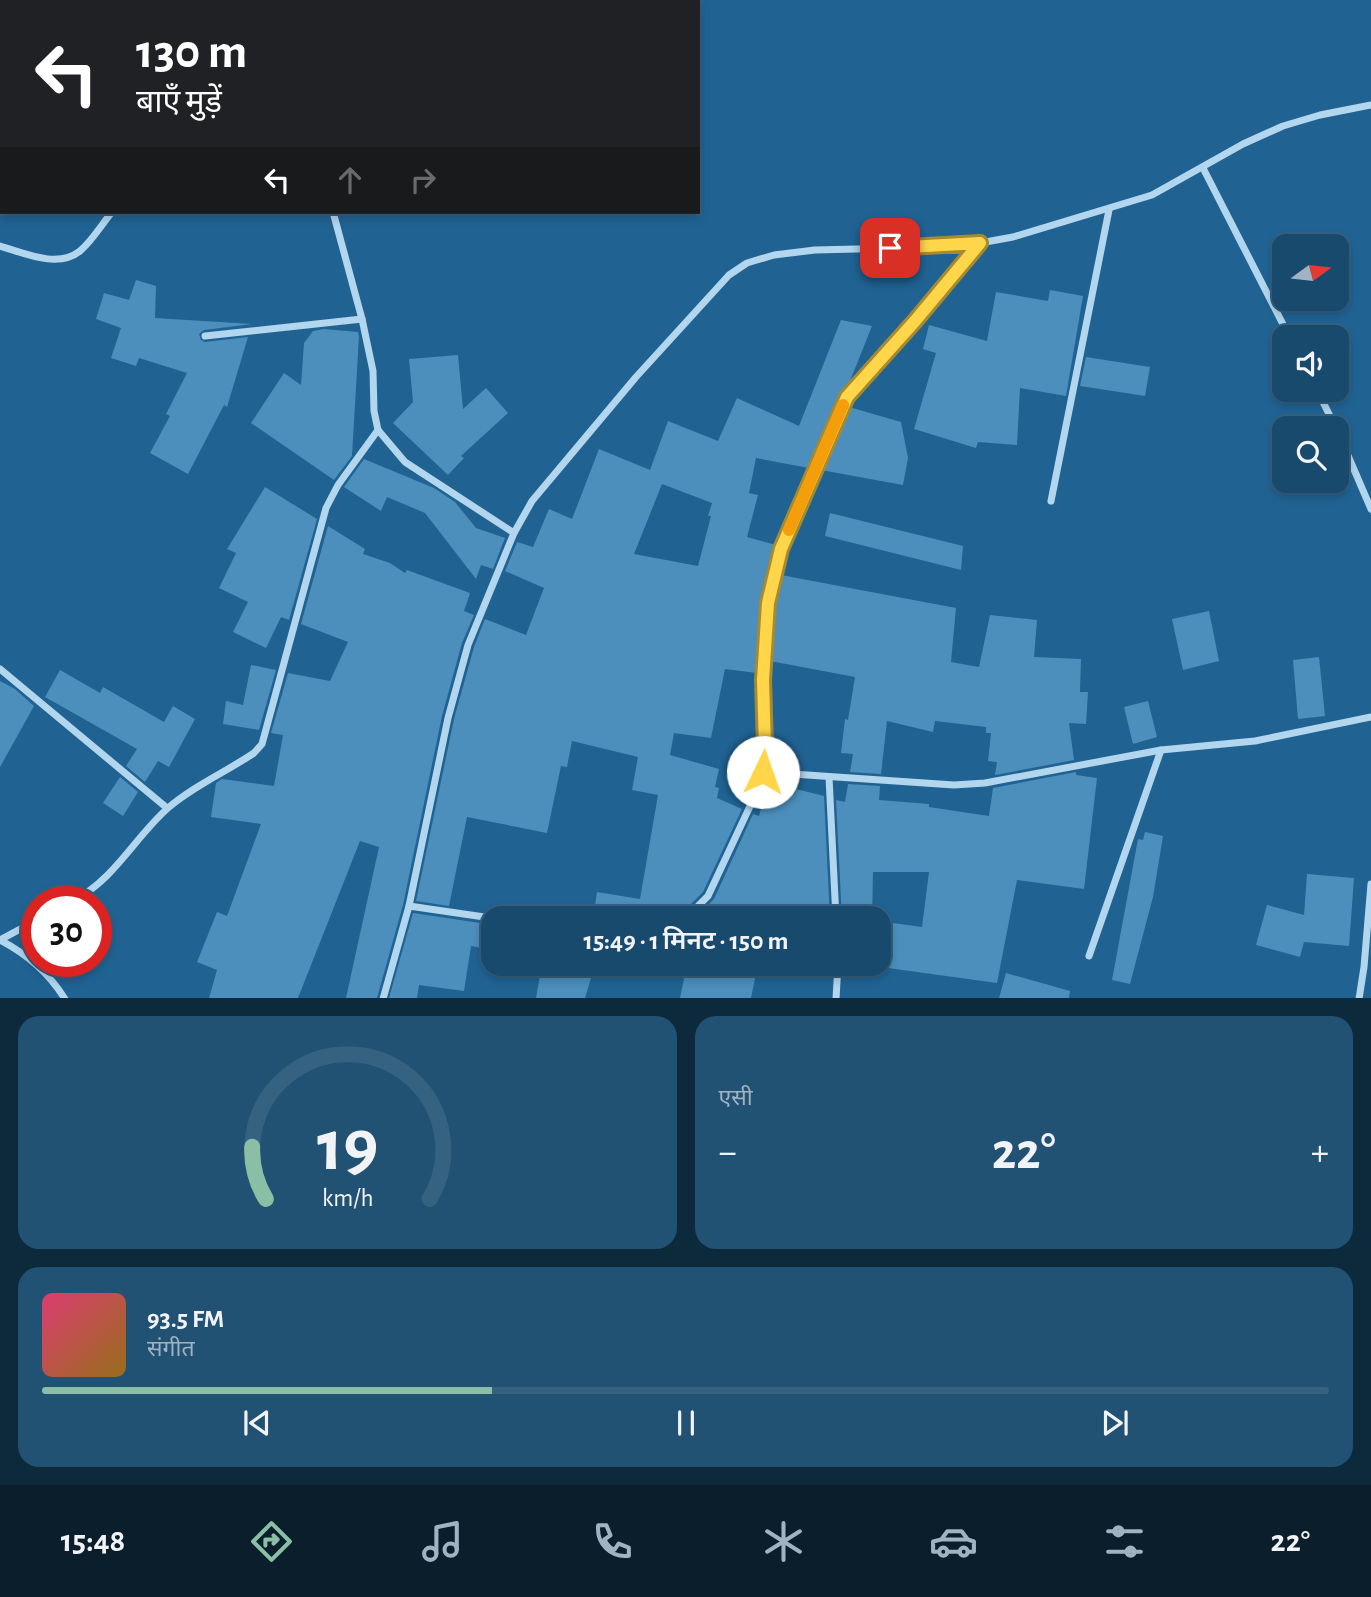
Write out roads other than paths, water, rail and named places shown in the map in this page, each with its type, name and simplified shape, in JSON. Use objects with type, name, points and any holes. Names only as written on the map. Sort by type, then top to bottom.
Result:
[{"type":"street","points":[[383,998],[409,906],[448,718],[468,645],[514,533],[532,501],[636,377],[729,275],[747,263],[774,255],[816,250],[940,247],[1013,237],[1152,195],[1203,169],[1243,144],[1283,126],[1371,105]]},
{"type":"street","points":[[1203,169],[1283,325]]},
{"type":"street","points":[[1051,501],[1109,209]]},
{"type":"street","points":[[0,246],[48,260],[65,259],[80,251],[111,214]]},
{"type":"street","points":[[334,214],[373,370],[374,411],[378,430],[405,462],[514,533]]},
{"type":"street","points":[[698,906],[708,896],[763,772],[763,680],[768,603],[781,549],[847,397],[980,243]]},
{"type":"street","points":[[205,336],[362,319]]},
{"type":"street","points":[[1323,402],[1338,429],[1371,509]]},
{"type":"street","points":[[93,886],[114,870],[167,808],[254,753],[262,744],[326,509],[338,485],[378,430]]},
{"type":"street","points":[[0,669],[167,808]]},
{"type":"street","points":[[763,772],[954,785],[985,783],[1161,750],[1255,741],[1371,718]]},
{"type":"street","points":[[1089,956],[1161,750]]},
{"type":"street","points":[[829,778],[835,906]]},
{"type":"street","points":[[1359,998],[1371,884]]},
{"type":"street","points":[[409,906],[481,917]]},
{"type":"street","points":[[0,940],[21,929]]},
{"type":"street","points":[[0,940],[45,972],[64,998]]},
{"type":"street","points":[[836,998],[837,976]]}]
